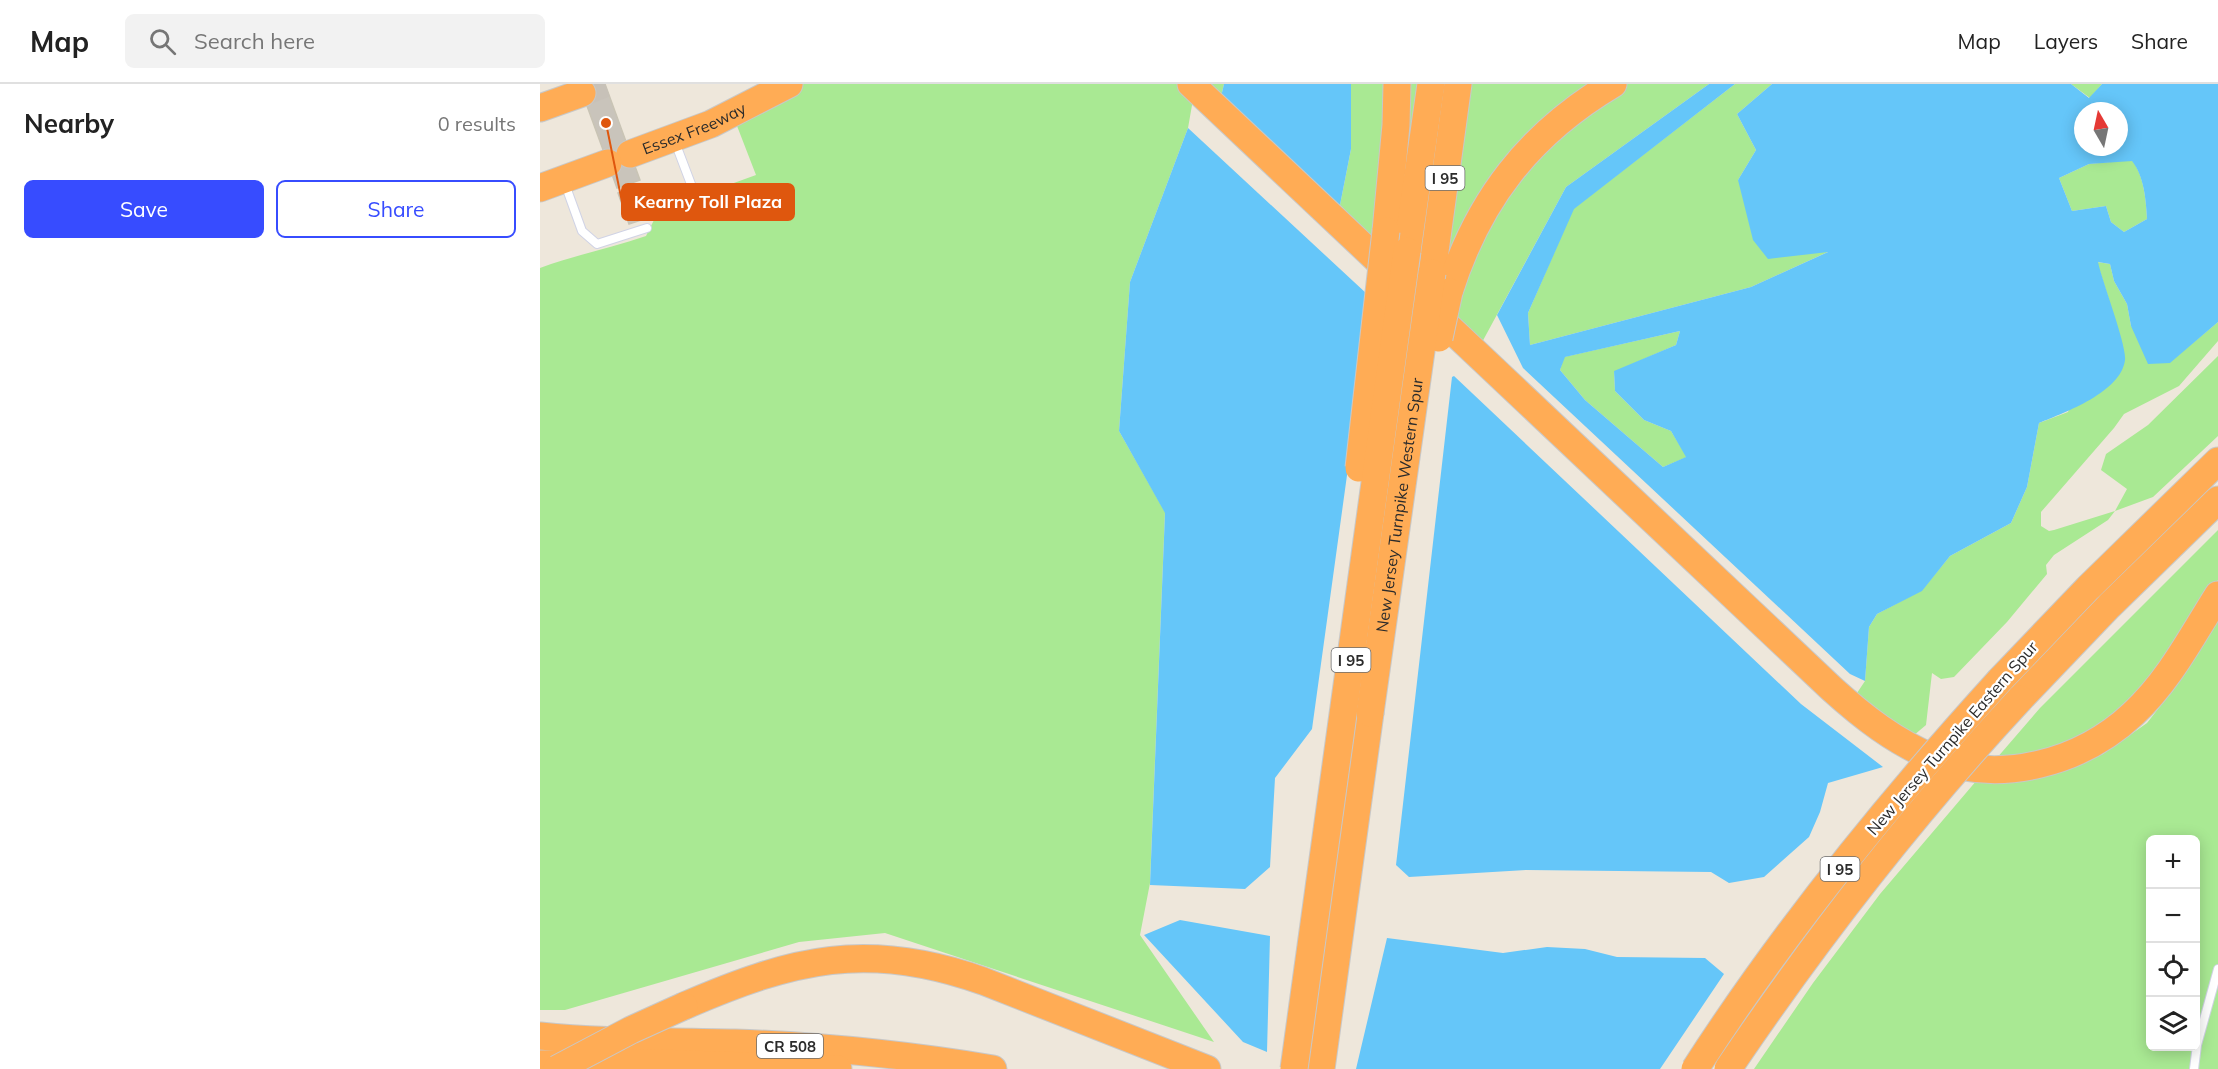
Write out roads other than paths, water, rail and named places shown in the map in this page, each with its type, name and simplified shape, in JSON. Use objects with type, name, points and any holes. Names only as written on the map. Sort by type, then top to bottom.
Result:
[{"type":"highway","name":"Essex Freeway","points":[[552,184],[711,124],[789,84]]},
{"type":"highway","points":[[1191,84],[1832,689],[1862,716],[1904,744],[1935,758],[1983,768],[2030,766],[2084,749],[2123,723],[2151,696],[2218,595]]},
{"type":"highway","points":[[1350,662],[1349,562],[1386,231],[1396,125],[1397,84]]},
{"type":"highway","name":"New Jersey Turnpike Western Spur","points":[[1294,1069],[1431,84]]},
{"type":"highway","name":"I 95","points":[[1441,282],[1458,84]]},
{"type":"highway","points":[[1321,1069],[1370,713],[1398,627],[1436,353],[1441,282],[1463,251],[1475,224],[1511,170],[1549,129],[1613,84]]},
{"type":"highway","points":[[540,108],[598,87]]},
{"type":"highway","name":"New Jersey Turnpike Eastern Spur","points":[[1695,1069],[1746,995],[1847,860],[1914,777],[2000,680],[2088,588],[2218,461]]},
{"type":"highway","name":"New Jersey Turnpike Eastern Spur","points":[[1728,1069],[1802,964],[1883,858],[2020,699],[2109,606],[2218,500]]},
{"type":"highway","points":[[557,1069],[631,1030],[765,974],[804,963],[855,957],[908,960],[946,969],[983,981],[1208,1069]]},
{"type":"highway","name":"CR 508","points":[[540,1036],[586,1041],[770,1045],[928,1059],[993,1069]]},
{"type":"highway","name":"CR 508","points":[[540,1064],[658,1063],[838,1069]]},
{"type":"lane","points":[[660,204],[694,192],[673,138]]},
{"type":"lane","points":[[552,184],[582,231],[597,244],[647,228]]},
{"type":"lane","points":[[2194,1069],[2218,969]]},
{"type":"water","points":[[1224,84],[1351,84],[1351,149],[1340,205],[1327,198],[1220,101]]},
{"type":"water","points":[[1709,84],[1735,84],[1574,209],[1528,313],[1530,345],[1751,287],[1828,252],[1768,259],[1753,240],[1738,180],[1756,150],[1737,114],[1772,84],[2071,84],[2089,98],[2102,84],[2218,84],[2218,322],[2170,363],[2148,364],[2131,326],[2127,304],[2114,281],[2110,264],[2098,262],[2125,353],[2121,371],[2114,382],[2091,399],[2039,423],[2027,487],[2011,523],[1950,556],[1922,591],[1877,614],[1869,627],[1865,681],[1850,674],[1523,368],[1497,315],[1566,187]],"holes":[[[2132,161],[2142,181],[2147,219],[2124,232],[2111,222],[2106,206],[2072,211],[2059,178],[2089,164]],[[1680,331],[1676,345],[1614,371],[1615,391],[1644,420],[1671,431],[1686,457],[1663,467],[1585,400],[1560,370],[1565,357]]]},
{"type":"water","points":[[1188,128],[1367,294],[1364,352],[1312,729],[1275,778],[1270,867],[1245,889],[1150,885],[1165,513],[1119,431],[1130,282]]},
{"type":"water","points":[[1454,376],[1801,704],[1883,767],[1828,783],[1820,812],[1809,837],[1764,877],[1729,883],[1711,872],[1526,870],[1409,877],[1396,865],[1452,377]]},
{"type":"water","points":[[1180,920],[1270,936],[1267,1052],[1243,1042],[1144,935]]},
{"type":"water","points":[[1387,938],[1503,953],[1547,947],[1585,949],[1617,957],[1705,958],[1724,974],[1660,1069],[1356,1069]]},
{"type":"tunnel","points":[[582,93],[605,84]]},
{"type":"place","name":"Kearny Toll Plaza","points":[[606,123]]}]
